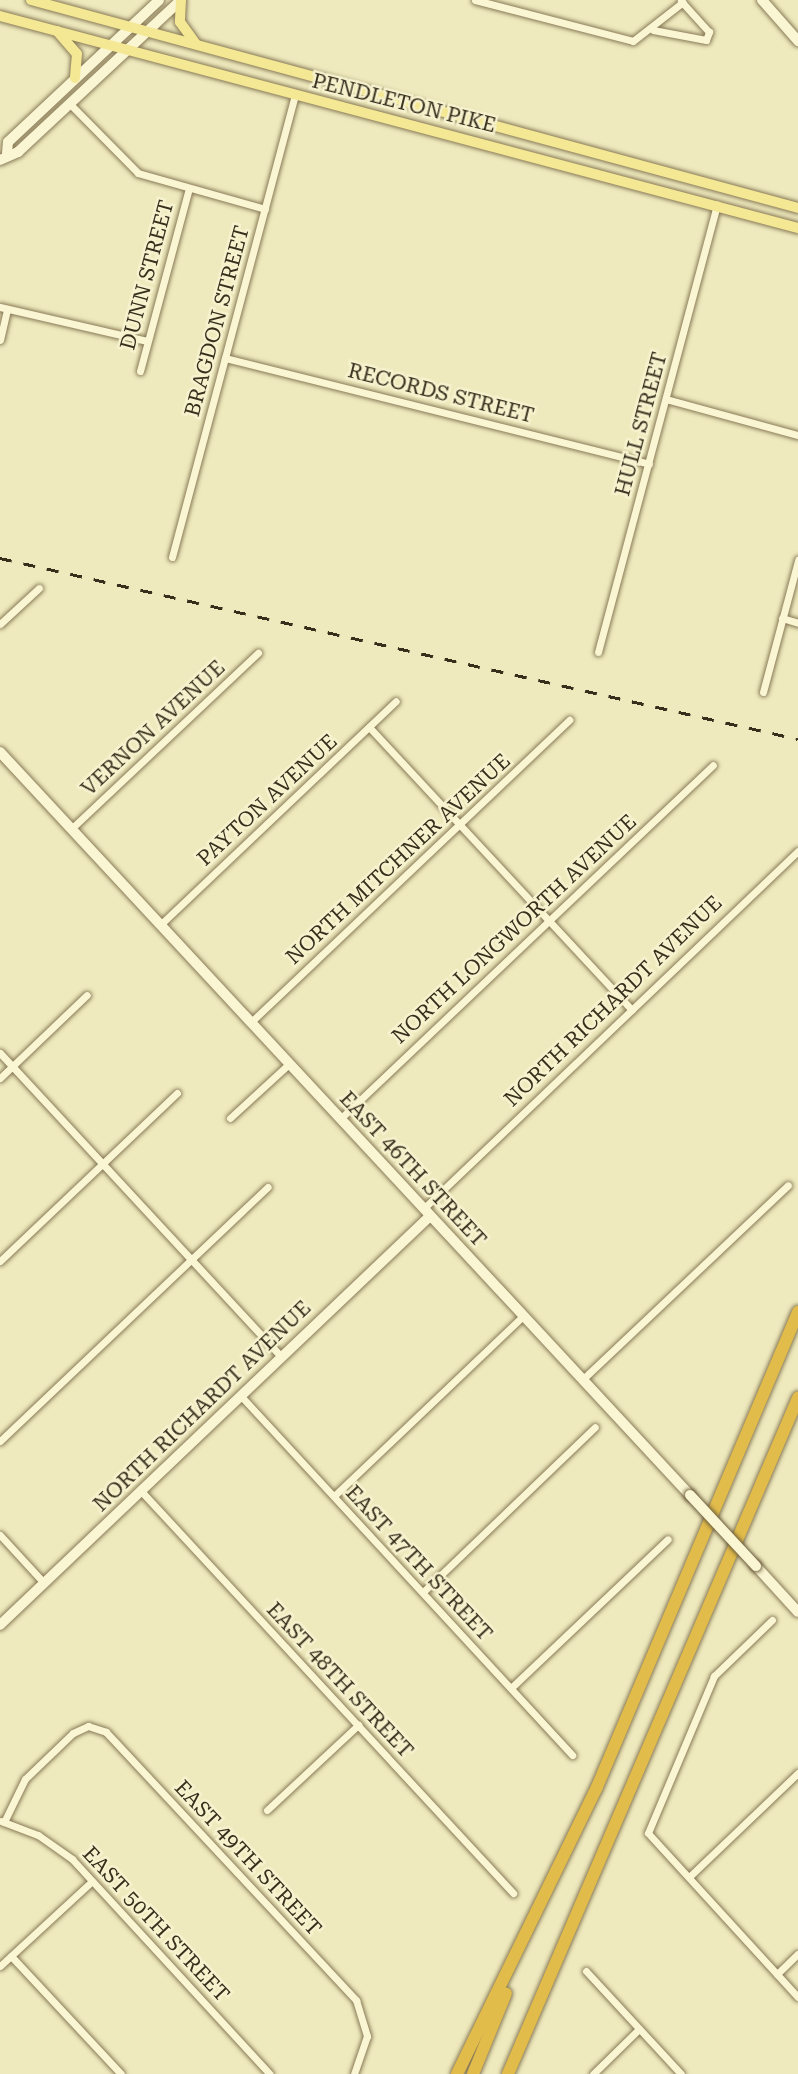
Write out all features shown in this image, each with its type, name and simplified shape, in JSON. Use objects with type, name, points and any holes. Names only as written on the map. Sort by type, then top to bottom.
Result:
[{"type":"highway","points":[[473,2074],[530,1931],[798,1312]]},
{"type":"highway","points":[[508,2074],[798,1398]]},
{"type":"highway","points":[[457,2074],[530,1931]]},
{"type":"main road","name":"PENDLETON PIKE","points":[[31,0],[798,208]]},
{"type":"main road","points":[[181,0],[179,19],[196,44]]},
{"type":"main road","name":"PENDLETON PIKE","points":[[0,16],[798,228]]},
{"type":"main road","points":[[57,31],[77,54],[75,78]]},
{"type":"street","points":[[4,156],[8,142],[159,0]]},
{"type":"street","points":[[4,156],[19,152],[181,0]]},
{"type":"street","points":[[475,0],[627,41],[653,30],[682,1],[708,37],[698,43],[653,30]]},
{"type":"street","points":[[762,0],[798,41]]},
{"type":"street","name":"BRAGDON STREET","points":[[172,557],[295,95]]},
{"type":"street","points":[[69,103],[138,173],[265,209]]},
{"type":"street","name":"DUNN STREET","points":[[140,371],[189,188]]},
{"type":"street","name":"HULL STREET","points":[[598,652],[717,205]]},
{"type":"street","points":[[0,340],[3,308],[147,341]]},
{"type":"street","name":"RECORDS STREET","points":[[225,358],[649,464]]},
{"type":"street","points":[[666,399],[798,435]]},
{"type":"street","points":[[763,692],[798,560]]},
{"type":"street","points":[[0,624],[39,588]]},
{"type":"street","points":[[782,618],[798,622]]},
{"type":"street","name":"VERNON AVENUE","points":[[71,829],[258,653]]},
{"type":"street","name":"PAYTON AVENUE","points":[[160,925],[396,701]]},
{"type":"street","name":"NORTH MITCHNER AVENUE","points":[[250,1022],[569,720]]},
{"type":"street","points":[[369,727],[632,1010]]},
{"type":"street","name":"EAST 46TH STREET","points":[[0,752],[798,1612]]},
{"type":"street","name":"NORTH LONGWORTH AVENUE","points":[[340,1118],[713,765]]},
{"type":"street","name":"NORTH RICHARDT AVENUE","points":[[0,1625],[282,1357],[632,1010],[798,851]]},
{"type":"street","points":[[0,1077],[87,995]]},
{"type":"street","points":[[0,1053],[282,1357]]},
{"type":"street","points":[[230,1118],[289,1064]]},
{"type":"street","points":[[0,1261],[177,1093]]},
{"type":"street","points":[[583,1380],[788,1185]]},
{"type":"street","points":[[0,1441],[268,1187]]},
{"type":"street","points":[[334,1496],[524,1315]]},
{"type":"street","name":"EAST 47TH STREET","points":[[240,1395],[572,1755]]},
{"type":"street","points":[[423,1592],[595,1427]]},
{"type":"street","name":"EAST 48TH STREET","points":[[141,1490],[513,1893]]},
{"type":"street","points":[[0,1535],[44,1583]]},
{"type":"street","points":[[511,1688],[668,1539]]},
{"type":"street","points":[[772,1620],[714,1676],[648,1833],[798,1997]]},
{"type":"street","points":[[267,1810],[358,1725]]},
{"type":"street","name":"EAST 49TH STREET","points":[[2,1821],[27,1776],[73,1732],[90,1727],[110,1735],[356,2000],[366,2026],[354,2074]]},
{"type":"street","points":[[689,1877],[798,1773]]},
{"type":"street","name":"EAST 50TH STREET","points":[[2,1821],[53,1843],[92,1881],[271,2074]]},
{"type":"street","points":[[0,1966],[92,1881]]},
{"type":"street","points":[[777,1974],[798,1954]]},
{"type":"street","points":[[10,1956],[121,2074]]},
{"type":"street","points":[[586,1971],[681,2074]]},
{"type":"street","points":[[593,2074],[639,2029]]},
{"type":"railway","points":[[0,558],[798,739]]}]
